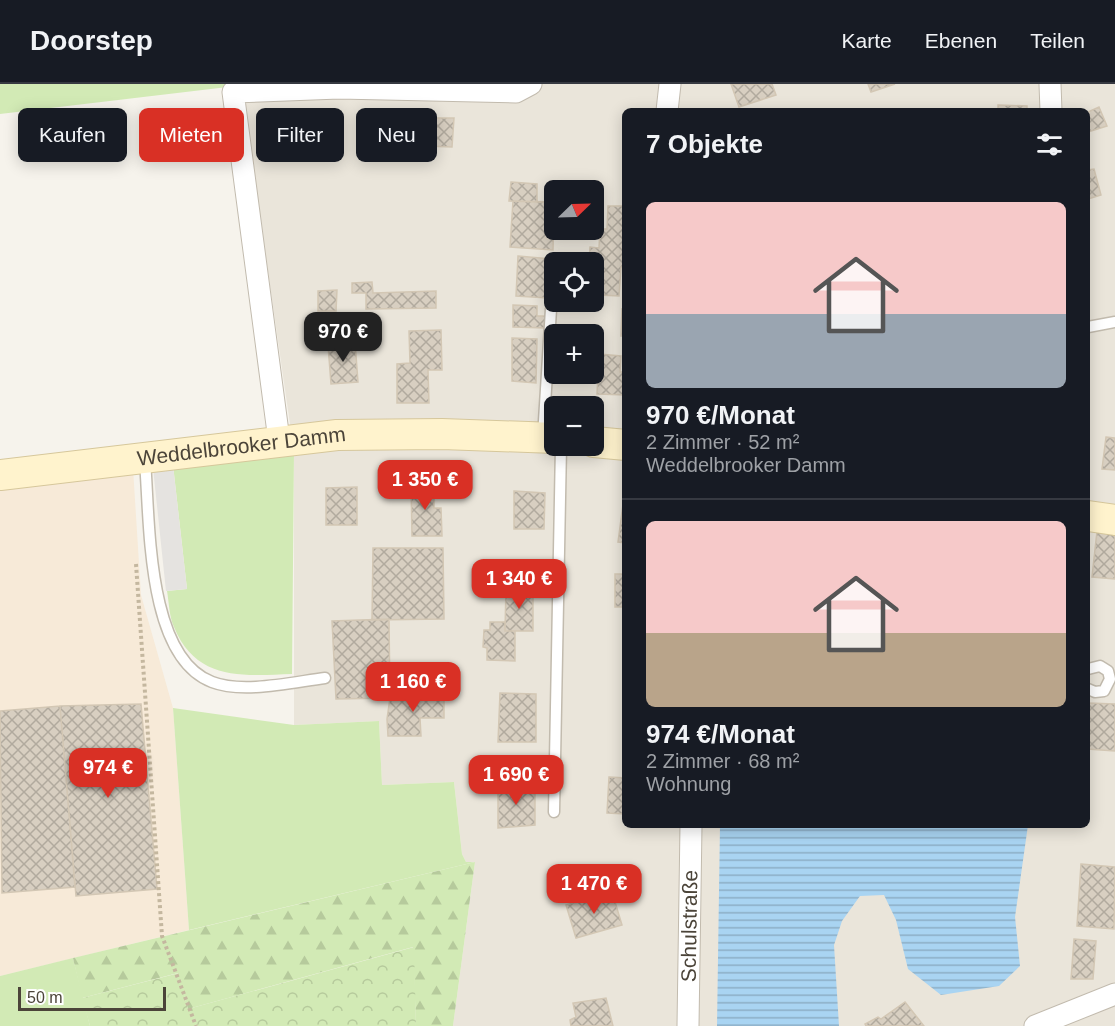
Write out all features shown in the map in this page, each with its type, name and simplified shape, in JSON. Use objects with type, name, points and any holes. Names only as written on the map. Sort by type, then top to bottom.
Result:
[{"type":"street","points":[[279,441],[233,92],[339,86],[516,92],[531,84]]},
{"type":"street","points":[[667,108],[670,84]]},
{"type":"street","points":[[1050,84],[1051,108]]},
{"type":"street","name":"Weddelbrooker Damm","points":[[0,475],[337,435],[442,434],[544,440]]},
{"type":"street","points":[[604,443],[622,446]]},
{"type":"street","points":[[1090,516],[1115,520]]},
{"type":"street","name":"Schulstraße","points":[[688,1026],[691,828]]},
{"type":"street","points":[[1035,1026],[1115,994]]},
{"type":"lane","points":[[551,312],[552,396]]},
{"type":"lane","points":[[1090,327],[1115,322]]},
{"type":"lane","points":[[553,456],[555,812]]},
{"type":"lane","points":[[145,458],[156,590],[164,622],[177,653],[193,672],[213,683],[238,688],[325,678]]},
{"type":"lane","points":[[1090,668],[1096,665],[1104,668],[1110,679],[1104,691],[1090,690]]},
{"type":"path","points":[[135,554],[162,936],[196,1026]]},
{"type":"shaded area","points":[[266,84],[1115,84],[1115,1026],[453,1026],[475,862],[466,862],[462,854],[454,782],[382,785],[379,721],[294,725],[294,452],[242,91]]},
{"type":"shaded area","points":[[173,465],[187,589],[166,591],[153,468]]},
{"type":"shaded area","points":[[133,468],[141,595],[173,708],[189,930],[0,976],[0,484]]},
{"type":"green space","points":[[0,84],[253,84],[51,108],[18,108],[18,112],[0,114]]},
{"type":"green space","points":[[294,452],[292,674],[256,675],[223,672],[208,666],[183,645],[171,618],[167,591],[187,589],[173,465]]},
{"type":"green space","points":[[173,708],[294,725],[379,721],[382,785],[454,782],[462,854],[466,862],[475,862],[189,930]]},
{"type":"green space","points":[[475,862],[453,1026],[416,1026],[413,947],[188,1009],[178,973],[82,998],[73,958]]},
{"type":"green space","points":[[414,947],[416,1026],[90,1026],[82,998],[179,973],[188,1009]]},
{"type":"green space","points":[[73,958],[90,1026],[0,1026],[0,976]]},
{"type":"water","points":[[720,828],[1028,828],[1015,917],[1020,966],[999,986],[941,995],[908,969],[896,920],[884,895],[860,896],[842,921],[834,945],[839,1026],[717,1026]]},
{"type":"building","points":[[731,84],[772,84],[776,95],[739,107]]},
{"type":"building","points":[[868,84],[895,84],[871,92]]},
{"type":"building","points":[[998,105],[1027,106],[1027,108],[998,108]]},
{"type":"building","points":[[1099,107],[1107,126],[1090,131],[1090,111]]},
{"type":"building","points":[[437,118],[454,118],[452,147],[437,146]]},
{"type":"building","points":[[1094,169],[1101,195],[1090,198],[1090,170]]},
{"type":"building","points":[[511,182],[537,184],[537,202],[509,201]]},
{"type":"building","points":[[513,201],[544,202],[544,240],[553,240],[553,250],[510,247]]},
{"type":"building","points":[[608,206],[622,206],[622,267],[619,296],[604,295],[604,252],[590,252],[590,247],[599,248],[599,240],[604,240],[604,229],[607,229]]},
{"type":"building","points":[[518,256],[544,258],[544,298],[516,296]]},
{"type":"building","points":[[372,282],[373,293],[436,291],[436,308],[366,309],[366,293],[352,293],[352,283]]},
{"type":"building","points":[[337,290],[336,311],[318,311],[318,291]]},
{"type":"building","points":[[513,305],[537,306],[537,316],[546,316],[544,328],[513,327]]},
{"type":"building","points":[[441,330],[442,370],[428,370],[429,403],[397,403],[397,364],[410,363],[409,331]]},
{"type":"building","points":[[512,338],[537,339],[536,383],[512,381]]},
{"type":"building","points":[[355,342],[358,382],[331,384],[328,345]]},
{"type":"building","points":[[604,354],[621,356],[622,395],[597,394],[598,384],[604,384]]},
{"type":"building","points":[[1106,437],[1115,438],[1115,470],[1102,469]]},
{"type":"building","points":[[434,482],[434,508],[441,508],[442,536],[412,536],[411,483]]},
{"type":"building","points":[[357,487],[357,525],[326,525],[326,488]]},
{"type":"building","points":[[514,491],[545,493],[544,529],[514,529]]},
{"type":"building","points":[[622,512],[622,542],[618,542]]},
{"type":"building","points":[[1097,531],[1115,533],[1115,579],[1092,577]]},
{"type":"building","points":[[373,548],[443,548],[444,619],[372,620]]},
{"type":"building","points":[[615,574],[622,574],[622,607],[615,607]]},
{"type":"building","points":[[506,588],[533,589],[533,631],[505,631]]},
{"type":"building","points":[[389,619],[390,698],[336,699],[332,621]]},
{"type":"building","points":[[490,622],[505,622],[505,631],[515,631],[515,661],[487,660],[487,648],[483,647],[484,630],[490,630]]},
{"type":"building","points":[[444,692],[444,718],[420,718],[421,736],[388,736],[387,719],[390,698]]},
{"type":"building","points":[[500,693],[536,694],[536,742],[498,742]]},
{"type":"building","points":[[1090,703],[1115,704],[1115,751],[1090,749]]},
{"type":"building","points":[[141,704],[157,889],[76,896],[60,706]]},
{"type":"building","points":[[60,706],[75,887],[2,893],[0,711]]},
{"type":"building","points":[[609,777],[622,778],[622,814],[607,813]]},
{"type":"building","points":[[498,784],[535,785],[535,825],[498,828]]},
{"type":"building","points":[[1081,864],[1115,867],[1114,929],[1077,926]]},
{"type":"building","points":[[612,892],[622,925],[576,938],[566,905]]},
{"type":"building","points":[[1074,939],[1096,941],[1093,979],[1071,979]]},
{"type":"building","points":[[606,998],[613,1026],[571,1026],[570,1020],[576,1017],[573,1003]]},
{"type":"building","points":[[905,1002],[924,1026],[866,1026],[865,1024],[878,1017],[881,1019]]}]
